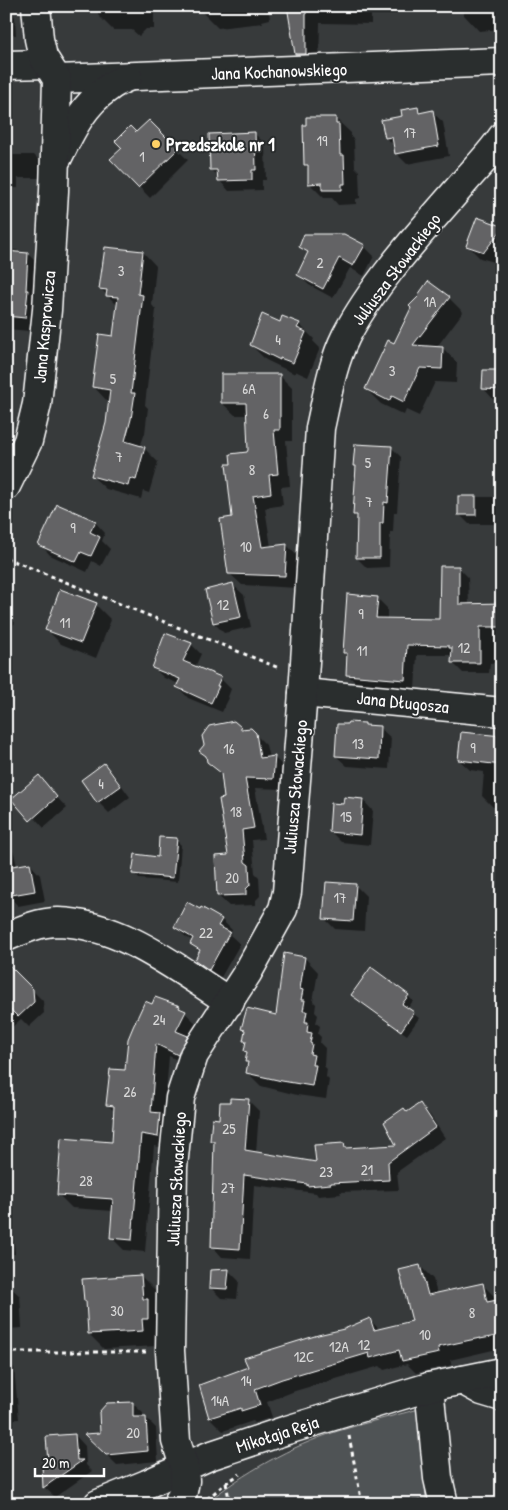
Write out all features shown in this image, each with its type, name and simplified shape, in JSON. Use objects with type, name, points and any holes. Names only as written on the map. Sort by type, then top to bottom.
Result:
[{"type":"street","name":"Jana Kasprowicza","points":[[6,486],[28,441],[37,404],[47,310],[55,163],[52,72],[43,57],[39,39],[36,6]]},
{"type":"street","name":"Jana Kochanowskiego","points":[[6,65],[52,72],[129,76],[502,62]]},
{"type":"street","name":"Jana Kasprowicza","points":[[55,163],[76,121],[94,99],[109,87],[129,76]]},
{"type":"street","name":"Juliusza Słowackiego","points":[[177,1504],[182,1496],[185,1481],[184,1466],[176,1441],[170,1351],[173,1168],[180,1098],[194,1056],[248,972],[282,909],[287,892],[303,693],[320,428],[335,365],[346,336],[368,299],[502,138]]},
{"type":"street","name":"Jana Długosza","points":[[303,693],[502,712]]},
{"type":"street","points":[[6,937],[29,927],[56,922],[95,927],[140,945],[230,1002]]},
{"type":"street","name":"Mikołaja Reja","points":[[98,1504],[209,1456],[287,1430],[429,1387],[502,1372]]},
{"type":"street","points":[[462,1380],[482,1391],[502,1397]]},
{"type":"street","points":[[429,1387],[438,1478],[444,1504]]},
{"type":"path","points":[[6,558],[280,668]]},
{"type":"path","points":[[6,1352],[170,1351]]},
{"type":"path","points":[[349,1435],[362,1504]]},
{"type":"path","points":[[201,1504],[226,1483],[230,1504]]},
{"type":"shaded area","points":[[419,1409],[426,1499],[412,1500],[411,1504],[205,1504],[251,1471],[303,1444],[338,1431]]},
{"type":"building","points":[[287,6],[306,6],[306,54],[295,54]]},
{"type":"building","points":[[418,107],[419,113],[433,110],[439,146],[395,154],[392,137],[385,138],[381,120],[402,116],[401,110]]},
{"type":"building","points":[[306,117],[336,117],[336,124],[339,124],[340,155],[344,155],[345,184],[342,184],[342,190],[322,190],[322,183],[308,184],[308,165],[304,165],[303,125],[306,125]]},
{"type":"building","points":[[149,120],[178,149],[138,188],[110,159],[122,148],[115,141],[130,126],[136,132]]},
{"type":"building","points":[[255,132],[256,170],[252,170],[252,180],[218,181],[217,170],[210,170],[209,134]]},
{"type":"building","points":[[477,217],[502,226],[502,229],[484,252],[466,246]]},
{"type":"building","points":[[304,234],[344,234],[365,245],[353,266],[339,258],[323,289],[297,275],[308,252],[299,247]]},
{"type":"building","points":[[105,247],[143,251],[138,294],[143,295],[131,393],[135,393],[125,441],[145,447],[136,480],[130,478],[128,486],[91,476],[106,423],[110,390],[92,387],[99,334],[113,336],[118,297],[106,296],[107,290],[99,289]]},
{"type":"building","points":[[6,251],[28,253],[26,290],[28,290],[25,318],[6,316]]},
{"type":"building","points":[[428,281],[450,297],[413,345],[443,347],[442,369],[420,368],[404,402],[392,396],[389,401],[365,389],[388,340],[394,343],[411,308],[409,306],[419,296]]},
{"type":"building","points":[[262,314],[280,322],[282,316],[300,323],[297,328],[306,332],[293,363],[280,358],[280,360],[250,345]]},
{"type":"building","points":[[483,370],[502,370],[502,390],[482,389]]},
{"type":"building","points":[[221,374],[280,374],[280,430],[274,430],[278,474],[269,475],[271,493],[253,496],[262,547],[287,544],[285,576],[228,574],[220,519],[232,517],[226,464],[231,464],[230,454],[247,452],[248,450],[246,403],[221,403]]},
{"type":"building","points":[[355,444],[392,446],[388,503],[384,502],[383,523],[380,523],[380,558],[356,558],[357,515],[353,515],[356,466],[353,466]]},
{"type":"building","points":[[458,496],[476,496],[476,515],[458,515]]},
{"type":"building","points":[[57,504],[96,521],[90,532],[100,537],[91,556],[81,552],[76,562],[38,545]]},
{"type":"building","points":[[440,566],[459,566],[459,604],[502,603],[502,627],[480,627],[480,663],[451,663],[452,648],[449,648],[449,646],[407,645],[405,680],[346,675],[347,653],[343,653],[347,594],[378,597],[376,618],[439,619]]},
{"type":"building","points":[[233,583],[241,617],[213,623],[205,590]]},
{"type":"building","points":[[60,589],[97,603],[81,643],[45,630]]},
{"type":"building","points":[[165,633],[192,643],[183,661],[221,677],[211,703],[176,687],[180,679],[152,668]]},
{"type":"building","points":[[234,721],[241,729],[251,728],[256,733],[260,758],[275,756],[273,779],[245,778],[254,828],[242,830],[245,862],[249,865],[250,885],[246,889],[246,895],[217,896],[215,856],[228,855],[219,799],[224,798],[221,773],[207,762],[206,756],[199,751],[204,745],[202,736],[209,726]]},
{"type":"building","points":[[348,722],[380,726],[379,759],[335,756],[337,724],[347,724]]},
{"type":"building","points":[[461,732],[502,736],[502,765],[458,760]]},
{"type":"building","points":[[104,763],[121,786],[97,803],[81,780]]},
{"type":"building","points":[[39,775],[57,797],[30,821],[11,799]]},
{"type":"building","points":[[344,797],[363,799],[360,835],[329,832],[331,803],[343,804]]},
{"type":"building","points":[[159,837],[177,838],[173,878],[132,874],[135,854],[158,857]]},
{"type":"building","points":[[30,863],[35,891],[6,896],[6,867]]},
{"type":"building","points":[[326,882],[356,884],[353,921],[323,919]]},
{"type":"building","points":[[187,902],[200,909],[201,907],[222,919],[218,926],[230,932],[209,970],[195,960],[200,950],[190,944],[193,938],[174,927]]},
{"type":"building","points":[[284,953],[305,957],[300,989],[303,990],[301,1000],[305,1000],[303,1011],[307,1011],[305,1022],[308,1022],[307,1032],[312,1033],[310,1054],[314,1055],[312,1065],[316,1065],[312,1086],[246,1073],[248,1062],[245,1062],[247,1052],[244,1051],[246,1041],[243,1041],[245,1030],[241,1029],[247,1008],[276,1015]]},
{"type":"building","points":[[6,962],[33,989],[34,1002],[18,1017],[6,1005]]},
{"type":"building","points":[[371,967],[409,995],[402,1004],[414,1012],[401,1031],[351,995]]},
{"type":"building","points":[[155,997],[180,1006],[179,1008],[186,1011],[176,1031],[188,1036],[178,1055],[156,1044],[151,1112],[160,1113],[158,1137],[141,1134],[132,1240],[110,1238],[113,1199],[57,1195],[61,1138],[112,1142],[114,1106],[106,1105],[110,1069],[125,1070],[128,1039],[145,1001],[152,1004]]},
{"type":"building","points":[[230,1098],[249,1099],[245,1150],[316,1162],[314,1145],[344,1143],[345,1148],[396,1145],[384,1122],[404,1108],[407,1112],[420,1103],[436,1127],[388,1162],[389,1180],[307,1186],[307,1184],[244,1175],[240,1249],[211,1247],[214,1141],[210,1141],[212,1118],[219,1119],[220,1102],[230,1102]]},
{"type":"building","points":[[420,1265],[428,1295],[483,1283],[487,1302],[502,1299],[502,1335],[438,1347],[439,1353],[402,1361],[399,1350],[370,1358],[369,1353],[255,1389],[260,1405],[241,1411],[241,1408],[209,1418],[199,1385],[248,1367],[244,1358],[344,1329],[370,1318],[374,1330],[412,1321],[399,1270]]},
{"type":"building","points":[[229,1269],[227,1289],[209,1288],[210,1270]]},
{"type":"building","points":[[141,1275],[143,1299],[148,1299],[148,1319],[142,1319],[143,1331],[88,1334],[86,1301],[84,1301],[82,1279]]},
{"type":"building","points":[[133,1402],[133,1417],[146,1417],[148,1451],[106,1455],[84,1434],[100,1433],[99,1412],[107,1403]]},
{"type":"building","points":[[75,1434],[77,1460],[83,1460],[43,1488],[42,1464],[48,1463],[46,1436]]},
{"type":"place","name":"Przedszkole nr 1","points":[[156,144]]}]
